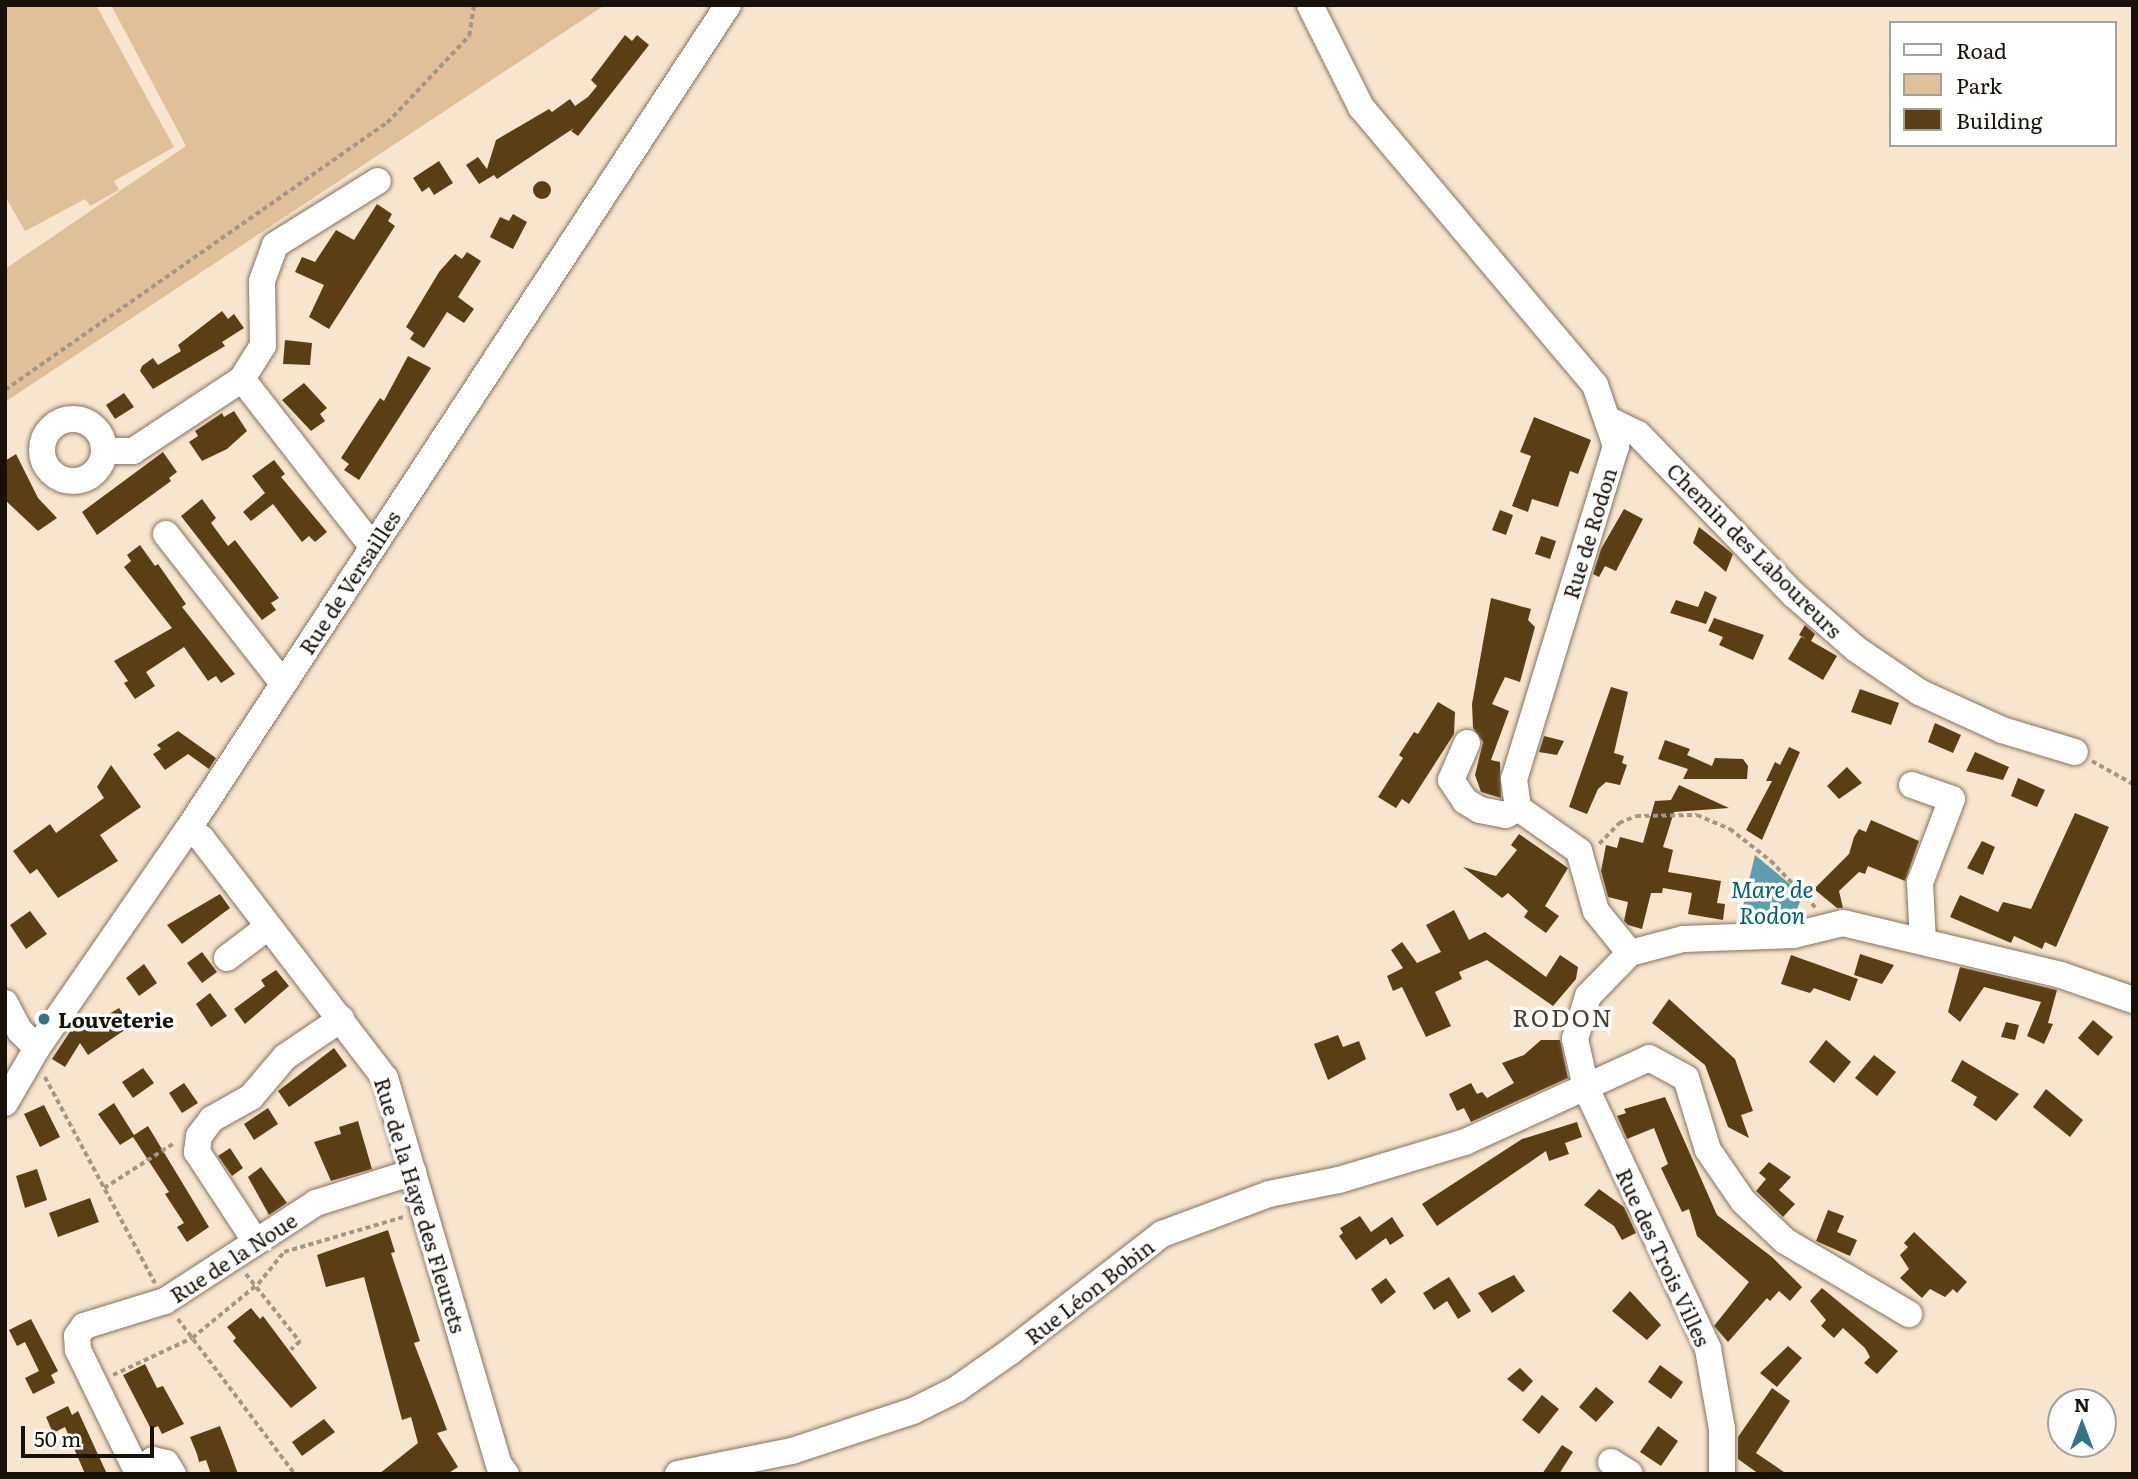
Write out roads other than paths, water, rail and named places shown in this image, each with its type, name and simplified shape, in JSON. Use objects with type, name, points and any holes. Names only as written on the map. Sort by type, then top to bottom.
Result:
[{"type":"street","name":"Rue de Versailles","points":[[5,1103],[37,1048],[189,828],[728,5]]},
{"type":"street","name":"Rue de Rodon","points":[[1310,5],[1361,107],[1595,386],[1616,446],[1514,779],[1518,808]]},
{"type":"street","points":[[105,451],[133,451],[242,379],[263,346],[262,281],[275,245],[377,181]]},
{"type":"street","points":[[242,379],[372,546]]},
{"type":"street","name":"Chemin des Laboureurs","points":[[1607,419],[1638,434],[1793,594],[1856,649],[1931,697],[2002,730],[2075,752]]},
{"type":"street","points":[[166,534],[283,683]]},
{"type":"street","points":[[1467,743],[1451,780],[1465,801],[1480,810],[1506,815],[1518,808],[1579,851],[1596,911],[1630,953]]},
{"type":"street","points":[[1912,785],[1952,799],[1920,883],[1923,942]]},
{"type":"street","name":"Rue de la Haye des Fleurets","points":[[189,828],[202,839],[385,1077],[499,1465],[506,1474]]},
{"type":"street","points":[[1586,1088],[1575,1039],[1588,996],[1630,953],[1683,939],[1794,935],[1843,923],[2061,975],[2133,1000]]},
{"type":"street","points":[[227,958],[268,927]]},
{"type":"street","points":[[5,1003],[20,1031],[37,1048]]},
{"type":"street","points":[[256,1242],[197,1152],[198,1141],[212,1119],[251,1097],[285,1057],[341,1019]]},
{"type":"street","name":"Rue Léon Bobin","points":[[678,1474],[792,1451],[913,1412],[957,1389],[1011,1351],[1162,1234],[1269,1194],[1339,1181],[1465,1142],[1648,1058],[1686,1078],[1708,1150],[1743,1201],[1785,1241],[1909,1314]]},
{"type":"street","name":"Rue des Trois Villes","points":[[1586,1088],[1708,1349],[1722,1429],[1722,1474]]},
{"type":"street","name":"Rue de la Noue","points":[[173,1474],[166,1463],[153,1460],[136,1473],[92,1385],[78,1350],[77,1336],[84,1326],[165,1301],[323,1199],[413,1172]]},
{"type":"water","name":"Mare de Rodon","points":[[1755,855],[1803,895],[1789,927],[1738,927]]},
{"type":"place","name":"Louveterie","points":[[44,1019]]},
{"type":"district","name":"RODON","points":[[1563,1017]]}]
